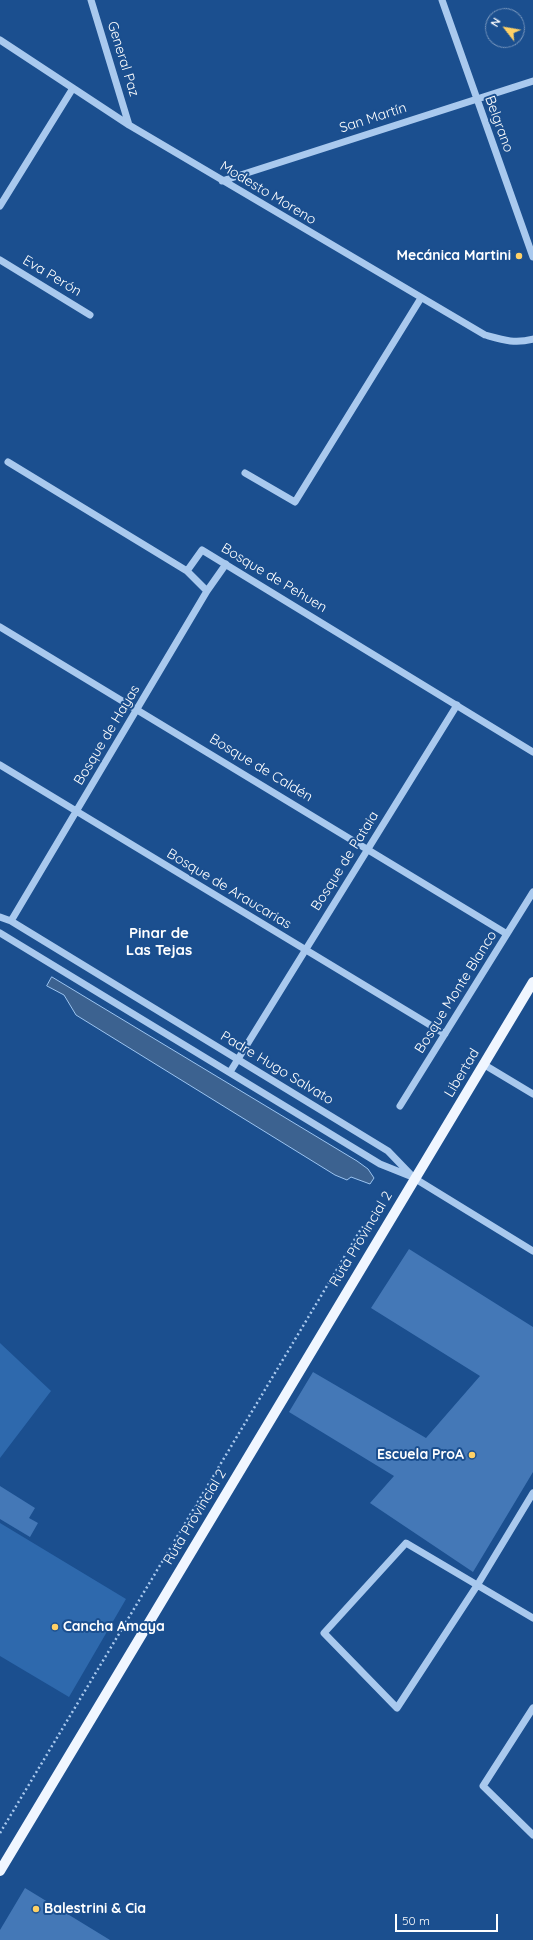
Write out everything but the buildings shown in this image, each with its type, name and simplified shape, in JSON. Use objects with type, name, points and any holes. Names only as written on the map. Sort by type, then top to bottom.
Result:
[{"type":"main road","name":"Libertad","points":[[414,1178],[533,982]]},
{"type":"main road","name":"Ruta Provincial 2","points":[[0,1871],[414,1178]]},
{"type":"street","name":"General Paz","points":[[91,0],[129,125]]},
{"type":"street","name":"Belgrano","points":[[442,0],[533,257]]},
{"type":"street","name":"Modesto Moreno","points":[[0,40],[129,125],[485,335],[507,342],[521,342],[533,339]]},
{"type":"street","name":"San Martín","points":[[222,181],[476,98],[533,81]]},
{"type":"street","points":[[0,206],[73,88]]},
{"type":"street","name":"Eva Perón","points":[[0,260],[90,315]]},
{"type":"street","points":[[245,472],[295,502],[421,298]]},
{"type":"street","points":[[8,462],[187,571],[207,591]]},
{"type":"street","name":"Bosque de Pehuen","points":[[187,571],[202,550],[533,752]]},
{"type":"street","name":"Bosque de Hayas","points":[[11,921],[207,591],[226,564]]},
{"type":"street","name":"Bosque de Caldén","points":[[0,627],[507,934]]},
{"type":"street","name":"Bosque de Pataia","points":[[230,1072],[457,705]]},
{"type":"street","name":"Bosque de Araucarias","points":[[0,765],[445,1034]]},
{"type":"street","name":"Bosque Monte Blanco","points":[[400,1106],[533,892]]},
{"type":"street","name":"Padre Hugo Salvato","points":[[0,918],[11,921],[388,1152],[414,1178]]},
{"type":"street","name":"Padre Hugo Salvato","points":[[0,933],[380,1164],[414,1178],[533,1251]]},
{"type":"street","points":[[483,1064],[533,1094]]},
{"type":"street","points":[[533,1493],[478,1584],[397,1708],[324,1633],[406,1543],[478,1584],[533,1618]]},
{"type":"street","points":[[533,1708],[483,1786],[533,1835]]},
{"type":"path","points":[[0,1833],[364,1224]]},
{"type":"shaded area","points":[[52,977],[357,1161],[368,1169],[374,1178],[370,1184],[351,1177],[347,1180],[335,1175],[76,1015],[64,995],[47,986]]},
{"type":"shaded area","points":[[0,1343],[51,1391],[0,1458]]},
{"type":"shaded area","name":"Cancha Amaya","points":[[0,1523],[126,1599],[69,1697],[0,1656]]},
{"type":"place","name":"Mecánica Martini","points":[[519,256]]},
{"type":"place","name":"Escuela ProA","points":[[472,1455]]},
{"type":"place","name":"Cancha Amaya","points":[[55,1627]]},
{"type":"place","name":"Balestrini & Cia","points":[[36,1909]]},
{"type":"district","name":"Pinar de Las Tejas","points":[[159,942]]}]
